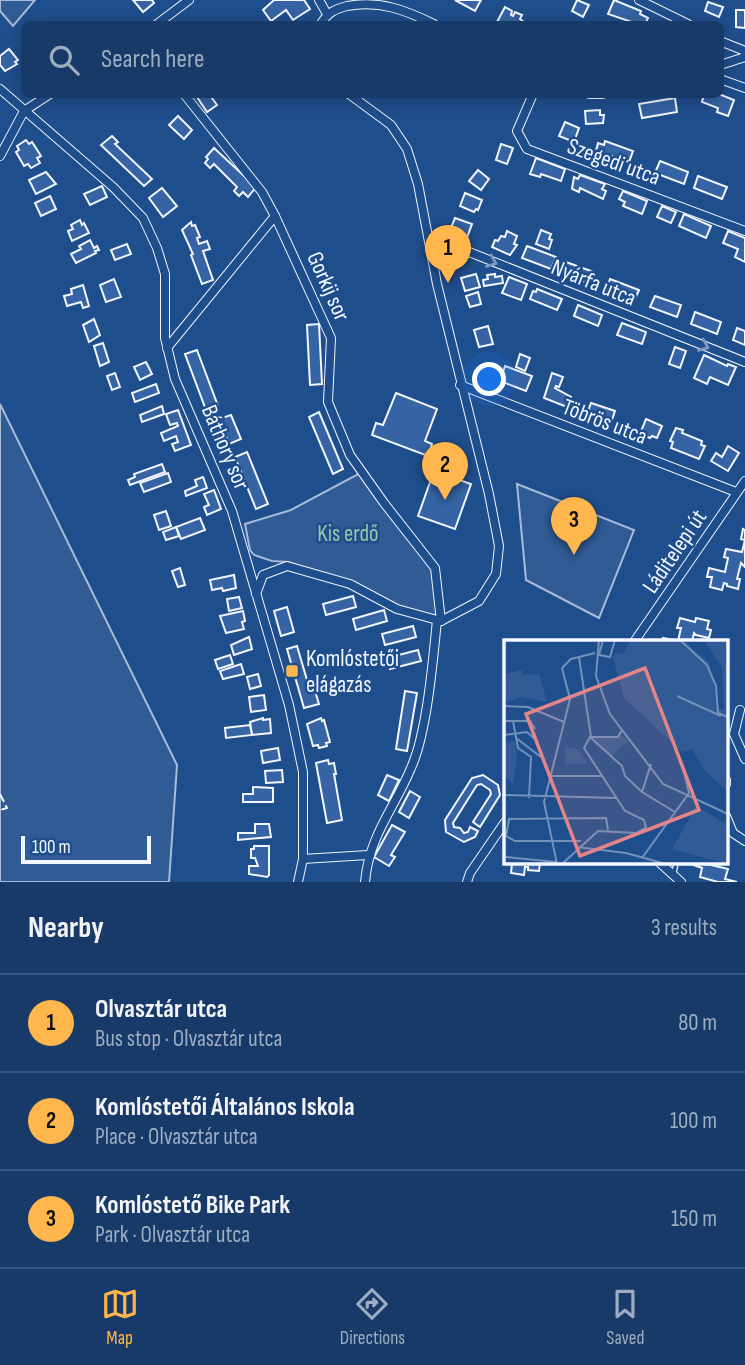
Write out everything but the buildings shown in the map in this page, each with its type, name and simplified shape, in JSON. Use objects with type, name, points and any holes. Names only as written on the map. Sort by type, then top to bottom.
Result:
[{"type":"street","points":[[161,21],[188,0]]},
{"type":"street","points":[[319,0],[327,14]]},
{"type":"street","points":[[639,0],[682,21]]},
{"type":"street","points":[[323,21],[327,14],[342,7],[376,2],[394,6],[427,21]]},
{"type":"street","points":[[724,43],[745,51]]},
{"type":"street","points":[[724,64],[745,57]]},
{"type":"street","points":[[724,80],[745,88]]},
{"type":"street","name":"Báthory sor","points":[[0,89],[113,187],[143,218],[157,248],[165,274],[167,348],[176,379],[232,510],[289,705],[303,772],[303,859],[298,882]]},
{"type":"street","points":[[0,156],[24,111],[44,98]]},
{"type":"street","name":"Gorkij sor","points":[[187,98],[262,192],[275,216],[331,338],[328,401],[351,455],[384,503],[435,568],[439,620],[422,728],[412,767],[368,855],[365,882]]},
{"type":"street","points":[[256,594],[263,575],[287,566],[350,583],[397,609],[439,620],[479,601],[496,574],[499,546],[489,494],[460,385],[429,236],[407,149],[391,125],[354,98]]},
{"type":"street","name":"Szegedi utca","points":[[531,98],[517,131],[527,149],[745,231]]},
{"type":"street","points":[[167,348],[275,216]]},
{"type":"street","name":"Nyárfa utca","points":[[429,236],[745,362]]},
{"type":"street","name":"Töbrös utca","points":[[460,385],[736,492]]},
{"type":"street","name":"Láditelepi út","points":[[635,640],[745,481]]},
{"type":"street","points":[[740,710],[734,734],[745,759]]},
{"type":"street","points":[[728,821],[733,833],[745,841]]},
{"type":"street","points":[[467,882],[470,873],[504,823]]},
{"type":"street","points":[[303,859],[368,855]]},
{"type":"street","points":[[661,864],[681,882]]},
{"type":"lane","points":[[673,875],[676,864]]},
{"type":"shaded area","points":[[0,0],[35,0],[13,26],[0,11]]},
{"type":"shaded area","points":[[0,404],[177,765],[169,882],[0,882]]},
{"type":"shaded area","name":"Kis erdő","points":[[362,472],[435,568],[437,620],[397,609],[350,584],[288,562],[272,561],[254,555],[250,550],[245,524],[291,510]]},
{"type":"shaded area","points":[[517,484],[634,530],[599,618],[526,580]]},
{"type":"fence","points":[[0,794],[7,808],[0,810]]},
{"type":"place","name":"Olvasztár utca","points":[[448,283]]},
{"type":"place","name":"Komlóstetői Általános Iskola","points":[[445,500]]},
{"type":"place","name":"Komlóstető Bike Park","points":[[574,555]]},
{"type":"place","name":"Komlóstetői elágazás","points":[[292,671]]}]
